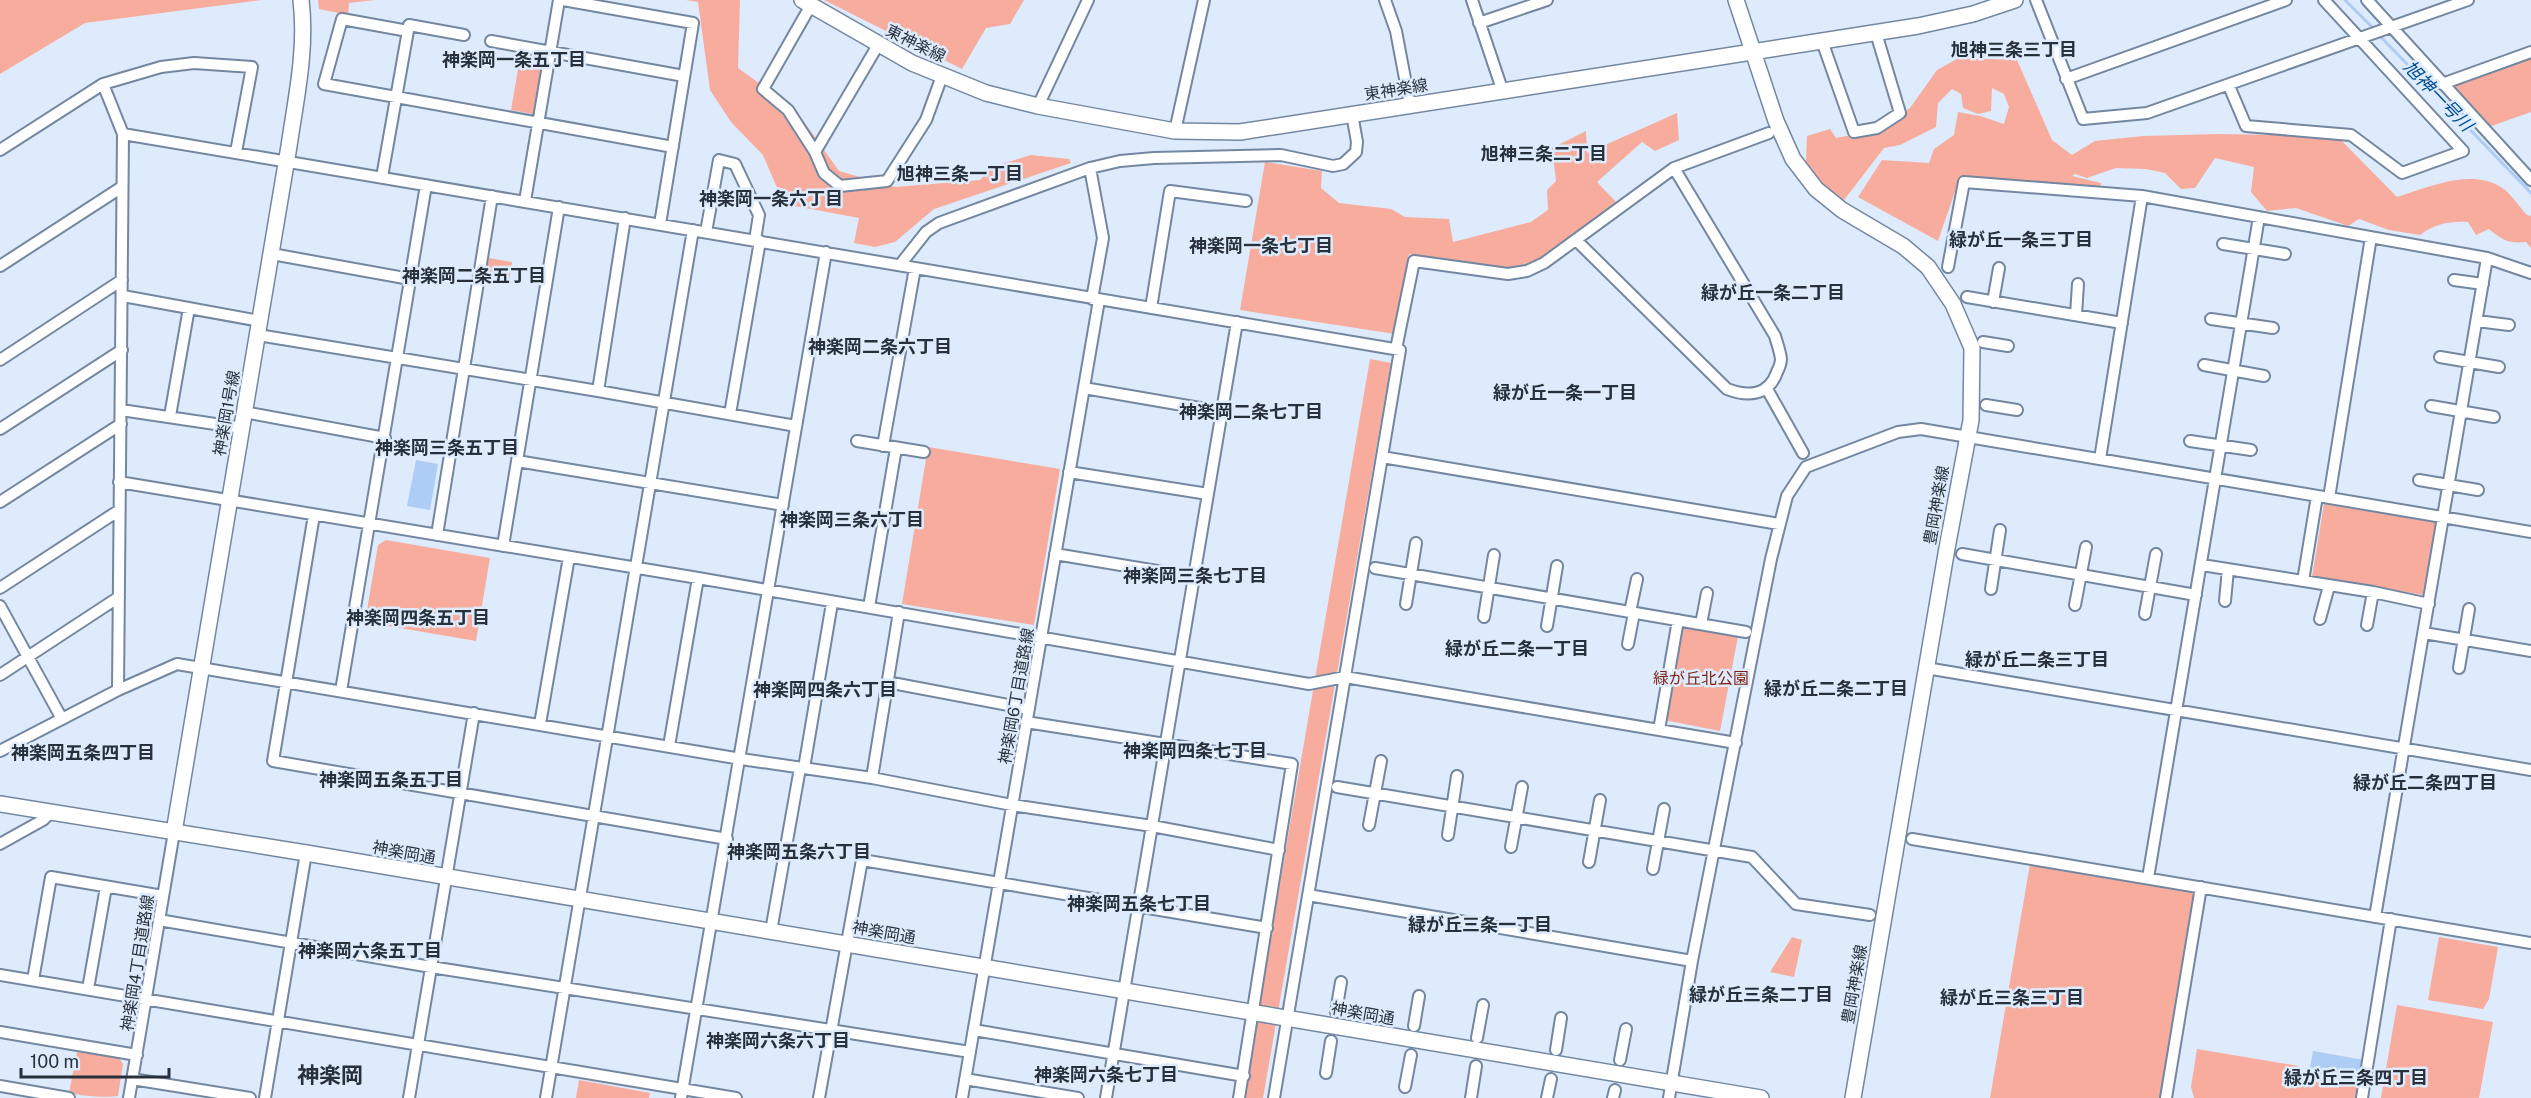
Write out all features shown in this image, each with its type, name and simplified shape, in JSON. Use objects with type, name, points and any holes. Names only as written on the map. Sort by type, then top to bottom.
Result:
[{"type":"street","name":"神楽岡1号線","points":[[174,832],[272,254],[302,50],[304,20],[302,0]]},
{"type":"street","points":[[525,201],[550,51],[561,0],[693,23],[660,224]]},
{"type":"street","points":[[1038,106],[1088,0]]},
{"type":"street","points":[[1175,132],[1204,0]]},
{"type":"street","points":[[1385,0],[1396,31],[1410,105]]},
{"type":"street","points":[[1472,0],[1503,86],[1503,92]]},
{"type":"street","points":[[1479,23],[1547,0]]},
{"type":"street","name":"豊岡神楽線","points":[[1736,0],[1755,51],[1776,121],[1789,150],[1816,189],[1842,210],[1903,246],[1928,267],[1953,304],[1972,348],[1968,437],[1853,1098]]},
{"type":"street","name":"東神楽線","points":[[806,3],[879,45],[942,76],[986,93],[1038,106],[1175,132],[1240,132],[1876,33],[1972,14],[2015,0]]},
{"type":"street","points":[[2036,0],[2083,120],[2147,113],[2468,0]]},
{"type":"street","points":[[2066,79],[2286,0]]},
{"type":"street","points":[[2229,86],[2246,126],[2351,135],[2402,173],[2463,151],[2364,38],[2324,0]]},
{"type":"street","points":[[2367,0],[2387,29],[2442,84],[2531,180]]},
{"type":"street","points":[[806,3],[763,90],[788,110],[815,153],[824,173],[840,186],[887,182],[926,120],[942,76]]},
{"type":"street","points":[[408,31],[342,19],[324,84],[673,147]]},
{"type":"street","points":[[382,177],[409,25],[464,35]]},
{"type":"street","points":[[1822,41],[1854,132],[1876,128],[1900,113],[1876,33]]},
{"type":"street","points":[[491,41],[684,76]]},
{"type":"street","points":[[815,153],[879,45]]},
{"type":"street","points":[[2442,84],[2531,52]]},
{"type":"street","points":[[0,150],[103,84],[161,67],[194,63],[252,67],[236,152]]},
{"type":"street","points":[[103,84],[123,134],[118,690]]},
{"type":"street","points":[[900,265],[926,232],[939,223],[1090,168],[1120,161],[1281,155],[1333,166],[1343,164],[1356,152],[1357,142],[1352,114]]},
{"type":"street","points":[[1396,349],[1413,261],[1508,274],[1527,271],[1544,263],[1674,168],[1769,133]]},
{"type":"street","points":[[123,134],[1400,350],[1274,1098]]},
{"type":"street","points":[[706,232],[719,160],[735,164],[759,215],[730,414]]},
{"type":"street","name":"神楽岡6丁目道路線","points":[[962,1098],[1084,388],[1104,238],[1090,168]]},
{"type":"street","points":[[1576,240],[1727,389],[1742,395],[1755,394],[1767,389],[1775,379],[1782,361],[1775,336],[1674,168]]},
{"type":"street","points":[[1948,267],[1964,182],[2142,196],[2487,258],[2531,273]]},
{"type":"street","points":[[341,691],[426,185]]},
{"type":"street","points":[[0,266],[122,187]]},
{"type":"street","points":[[1151,308],[1170,191],[1246,201]]},
{"type":"street","points":[[437,535],[492,196]]},
{"type":"street","points":[[2100,459],[2142,196]]},
{"type":"street","points":[[503,546],[560,207]]},
{"type":"street","points":[[2148,878],[2259,217]]},
{"type":"street","points":[[598,391],[626,218]]},
{"type":"street","points":[[546,1098],[693,230]]},
{"type":"street","points":[[2329,498],[2371,237]]},
{"type":"street","points":[[2223,244],[2285,254]]},
{"type":"street","points":[[682,1094],[826,252]]},
{"type":"street","points":[[272,254],[410,279]]},
{"type":"street","points":[[2375,917],[2487,258]]},
{"type":"street","points":[[883,446],[915,268]]},
{"type":"street","points":[[1994,302],[1998,268]]},
{"type":"street","points":[[0,360],[122,280]]},
{"type":"street","points":[[2454,280],[2483,284]]},
{"type":"street","points":[[2076,315],[2078,284]]},
{"type":"street","points":[[123,296],[189,308],[259,328],[397,358],[796,426]]},
{"type":"street","points":[[1967,297],[2122,323]]},
{"type":"street","points":[[170,416],[189,308]]},
{"type":"street","points":[[2211,319],[2272,328]]},
{"type":"street","points":[[2477,321],[2509,326]]},
{"type":"street","points":[[1106,1098],[1237,322]]},
{"type":"street","points":[[1983,342],[2008,346]]},
{"type":"street","points":[[0,429],[122,350]]},
{"type":"street","points":[[2440,357],[2499,367]]},
{"type":"street","points":[[2204,365],[2264,376]]},
{"type":"street","points":[[1084,388],[1222,412]]},
{"type":"street","points":[[1767,389],[1803,453]]},
{"type":"street","points":[[1986,405],[2018,410]]},
{"type":"street","points":[[2431,406],[2494,417]]},
{"type":"street","points":[[121,410],[242,428]]},
{"type":"street","points":[[244,412],[385,438]]},
{"type":"street","points":[[0,502],[121,424]]},
{"type":"street","points":[[1670,1090],[1692,961],[1779,524],[1786,496],[1806,466],[1898,432],[1921,429],[2531,532]]},
{"type":"street","points":[[857,441],[924,452]]},
{"type":"street","points":[[2190,441],[2251,450]]},
{"type":"street","points":[[869,608],[896,448]]},
{"type":"street","points":[[1382,457],[1779,524]]},
{"type":"street","points":[[517,460],[783,505]]},
{"type":"street","points":[[1070,472],[1208,494]]},
{"type":"street","points":[[2419,480],[2478,490]]},
{"type":"street","points":[[119,482],[698,578],[1309,684],[1345,677],[1736,743]]},
{"type":"street","points":[[2303,581],[2317,496]]},
{"type":"street","points":[[0,588],[118,511]]},
{"type":"street","points":[[314,515],[273,761],[727,839]]},
{"type":"street","points":[[1991,589],[2000,530]]},
{"type":"street","points":[[1406,604],[1416,543]]},
{"type":"street","points":[[2075,605],[2086,547]]},
{"type":"street","points":[[1055,554],[1193,577]]},
{"type":"street","points":[[1962,554],[2196,595]]},
{"type":"street","points":[[2145,614],[2156,554]]},
{"type":"street","points":[[1484,616],[1494,555]]},
{"type":"street","points":[[540,724],[569,557]]},
{"type":"street","points":[[2202,565],[2373,592],[2429,604]]},
{"type":"street","points":[[1547,626],[1557,566]]},
{"type":"street","points":[[1375,568],[1746,632]]},
{"type":"street","points":[[2225,601],[2228,569]]},
{"type":"street","points":[[669,746],[698,578]]},
{"type":"street","points":[[1628,644],[1636,579]]},
{"type":"street","points":[[2320,619],[2329,586]]},
{"type":"street","points":[[2367,625],[2373,592]]},
{"type":"street","points":[[1701,624],[1707,593]]},
{"type":"street","points":[[0,675],[119,597]]},
{"type":"street","points":[[771,932],[832,603]]},
{"type":"street","points":[[0,606],[62,719]]},
{"type":"street","points":[[2458,668],[2469,609]]},
{"type":"street","points":[[872,778],[898,612]]},
{"type":"street","points":[[1659,730],[1678,620]]},
{"type":"street","points":[[2424,633],[2531,651]]},
{"type":"street","points":[[0,751],[118,690],[170,665],[177,664],[741,759],[872,778],[1012,805],[1152,826],[1280,850]]},
{"type":"street","points":[[1926,668],[2531,770]]},
{"type":"street","points":[[887,682],[1029,709]]},
{"type":"street","points":[[409,1098],[474,713]]},
{"type":"street","points":[[1026,722],[1165,742],[1292,764],[1239,1098]]},
{"type":"street","points":[[1369,825],[1381,761]]},
{"type":"street","points":[[1448,835],[1457,776]]},
{"type":"street","points":[[1337,787],[1752,857],[1796,904],[1870,915]]},
{"type":"street","points":[[1511,847],[1522,787]]},
{"type":"street","points":[[1589,862],[1600,800]]},
{"type":"street","name":"神楽岡通","points":[[0,804],[306,853],[1288,1019],[1670,1090],[1761,1098]]},
{"type":"street","points":[[1653,869],[1664,808]]},
{"type":"street","points":[[0,844],[43,820],[52,812]]},
{"type":"street","name":"神楽岡4丁目道路線","points":[[129,1098],[174,832]]},
{"type":"street","points":[[1912,839],[2531,943]]},
{"type":"street","points":[[265,1098],[293,942],[306,853]]},
{"type":"street","points":[[819,1098],[862,861],[1267,928]]},
{"type":"street","points":[[33,980],[51,877],[163,896]]},
{"type":"street","points":[[88,989],[106,887]]},
{"type":"street","points":[[2166,1098],[2201,887]]},
{"type":"street","points":[[1308,895],[1692,961]]},
{"type":"street","points":[[2362,1098],[2391,919]]},
{"type":"street","points":[[159,920],[431,967],[970,1052]]},
{"type":"street","points":[[0,975],[551,1067],[682,1094],[736,1098]]},
{"type":"street","points":[[1336,1012],[1341,982]]},
{"type":"street","points":[[1414,1026],[1419,996]]},
{"type":"street","points":[[1477,1038],[1483,1005]]},
{"type":"street","points":[[1556,1050],[1561,1018]]},
{"type":"street","points":[[1620,1060],[1626,1029]]},
{"type":"street","points":[[974,1030],[1244,1076]]},
{"type":"street","points":[[0,1032],[136,1055]]},
{"type":"street","points":[[1326,1073],[1331,1041]]},
{"type":"street","points":[[1405,1086],[1411,1055]]},
{"type":"street","points":[[1471,1098],[1476,1066]]},
{"type":"street","points":[[132,1079],[250,1098]]},
{"type":"street","points":[[965,1079],[1078,1098]]},
{"type":"street","points":[[1547,1098],[1551,1079]]},
{"type":"street","points":[[0,1086],[69,1098]]},
{"type":"green space","points":[[0,0],[261,0],[85,23],[0,74]]},
{"type":"green space","points":[[318,0],[375,0],[349,3],[348,15],[319,9]]},
{"type":"green space","points":[[686,0],[740,0],[738,68],[795,109],[839,171],[895,187],[980,180],[992,167],[1031,155],[1069,159],[1071,163],[934,209],[895,242],[875,247],[854,243],[859,218],[784,204],[763,155],[731,122],[710,90],[698,2]]},
{"type":"green space","points":[[824,0],[1024,0],[1010,24],[986,28],[962,69]]},
{"type":"green space","points":[[521,52],[543,56],[533,114],[511,110]]},
{"type":"green space","points":[[2531,52],[2531,112],[2483,129],[2442,84]]},
{"type":"green space","points":[[1959,58],[2017,60],[2052,140],[2072,155],[2095,141],[2143,136],[2218,134],[2337,136],[2397,197],[2436,184],[2463,179],[2476,179],[2501,187],[2512,196],[2527,215],[2531,216],[2531,248],[2526,242],[2506,240],[2489,229],[2476,235],[2468,222],[2442,224],[2420,235],[2389,230],[2359,219],[2348,226],[2296,208],[2267,211],[2251,192],[2254,167],[2215,158],[2195,188],[2181,189],[2165,173],[2146,169],[2116,168],[2087,178],[2075,174],[2072,176],[2101,183],[2100,188],[1960,177],[1938,241],[1858,197],[1882,160],[1929,163],[1934,149],[1954,135],[1958,112],[2004,124],[2009,107],[2004,94],[1992,88],[1991,111],[1978,114],[1963,108],[1961,94],[1952,89],[1938,103],[1936,127],[1900,145],[1884,148],[1844,200],[1819,182],[1806,162],[1807,136],[1830,129],[1836,138],[1877,130],[1910,108],[1937,70]]},
{"type":"green space","points":[[1677,113],[1679,140],[1655,151],[1642,142],[1597,182],[1616,202],[1567,240],[1539,258],[1515,268],[1491,269],[1409,254],[1395,334],[1240,310],[1265,162],[1322,171],[1321,188],[1339,203],[1391,209],[1405,217],[1449,219],[1453,242],[1531,222],[1548,210],[1547,190],[1556,181],[1552,148],[1586,131],[1587,153]]},
{"type":"green space","points":[[489,258],[512,262],[508,285],[485,281]]},
{"type":"green space","points":[[1370,359],[1391,363],[1263,1098],[1243,1098]]},
{"type":"green space","points":[[928,447],[1060,469],[1034,625],[902,604]]},
{"type":"green space","points":[[2324,504],[2436,522],[2424,595],[2312,577]]},
{"type":"green space","points":[[386,540],[490,558],[476,641],[365,622],[378,545]]},
{"type":"green space","name":"緑が丘北公園","points":[[1682,626],[1738,636],[1720,731],[1664,720]]},
{"type":"green space","points":[[2030,864],[2196,892],[2161,1098],[1990,1098]]},
{"type":"green space","points":[[1792,937],[1802,940],[1794,977],[1770,972]]},
{"type":"green space","points":[[2439,937],[2498,947],[2489,999],[2483,1009],[2428,1000]]},
{"type":"green space","points":[[2397,1005],[2493,1022],[2479,1098],[2381,1098]]},
{"type":"green space","points":[[2197,1049],[2299,1066],[2298,1075],[2361,1086],[2359,1098],[2194,1098],[2191,1087]]},
{"type":"green space","points":[[77,1052],[119,1058],[123,1064],[118,1096],[69,1093]]},
{"type":"green space","points":[[579,1080],[650,1093],[649,1098],[576,1098]]},
{"type":"water","points":[[416,460],[438,464],[430,510],[407,506]]},
{"type":"water","points":[[2313,1051],[2364,1060],[2361,1083],[2309,1074]]},
{"type":"waterway","name":"旭神一号川","points":[[2345,0],[2374,29]]},
{"type":"waterway","name":"旭神一号川","points":[[2378,34],[2531,193]]},
{"type":"district","name":"旭神三条三丁目","points":[[2014,50]]},
{"type":"district","name":"神楽岡一条五丁目","points":[[514,60]]},
{"type":"district","name":"旭神三条二丁目","points":[[1544,154]]},
{"type":"district","name":"旭神三条一丁目","points":[[960,174]]},
{"type":"district","name":"神楽岡一条六丁目","points":[[771,199]]},
{"type":"district","name":"緑が丘一条三丁目","points":[[2021,240]]},
{"type":"district","name":"神楽岡一条七丁目","points":[[1261,246]]},
{"type":"district","name":"神楽岡二条五丁目","points":[[474,276]]},
{"type":"district","name":"緑が丘一条二丁目","points":[[1773,293]]},
{"type":"district","name":"神楽岡二条六丁目","points":[[880,347]]},
{"type":"district","name":"緑が丘一条一丁目","points":[[1565,393]]},
{"type":"district","name":"神楽岡二条七丁目","points":[[1251,412]]},
{"type":"district","name":"神楽岡三条五丁目","points":[[447,448]]},
{"type":"district","name":"神楽岡三条六丁目","points":[[852,520]]},
{"type":"district","name":"神楽岡三条七丁目","points":[[1195,576]]},
{"type":"district","name":"神楽岡四条五丁目","points":[[418,618]]},
{"type":"district","name":"緑が丘二条一丁目","points":[[1517,649]]},
{"type":"district","name":"緑が丘二条三丁目","points":[[2037,660]]},
{"type":"district","name":"緑が丘二条二丁目","points":[[1836,689]]},
{"type":"district","name":"神楽岡四条六丁目","points":[[825,690]]},
{"type":"district","name":"神楽岡四条七丁目","points":[[1195,751]]},
{"type":"district","name":"神楽岡五条四丁目","points":[[83,753]]},
{"type":"district","name":"神楽岡五条五丁目","points":[[391,780]]},
{"type":"district","name":"緑が丘二条四丁目","points":[[2425,783]]},
{"type":"district","name":"神楽岡五条六丁目","points":[[799,852]]},
{"type":"district","name":"神楽岡五条七丁目","points":[[1139,904]]},
{"type":"district","name":"緑が丘三条一丁目","points":[[1480,925]]},
{"type":"district","name":"神楽岡六条五丁目","points":[[370,951]]},
{"type":"district","name":"緑が丘三条二丁目","points":[[1761,995]]},
{"type":"district","name":"緑が丘三条三丁目","points":[[2012,998]]},
{"type":"district","name":"神楽岡六条六丁目","points":[[778,1041]]},
{"type":"district","name":"神楽岡","points":[[330,1075]]},
{"type":"district","name":"神楽岡六条七丁目","points":[[1106,1075]]},
{"type":"district","name":"緑が丘三条四丁目","points":[[2356,1078]]}]
